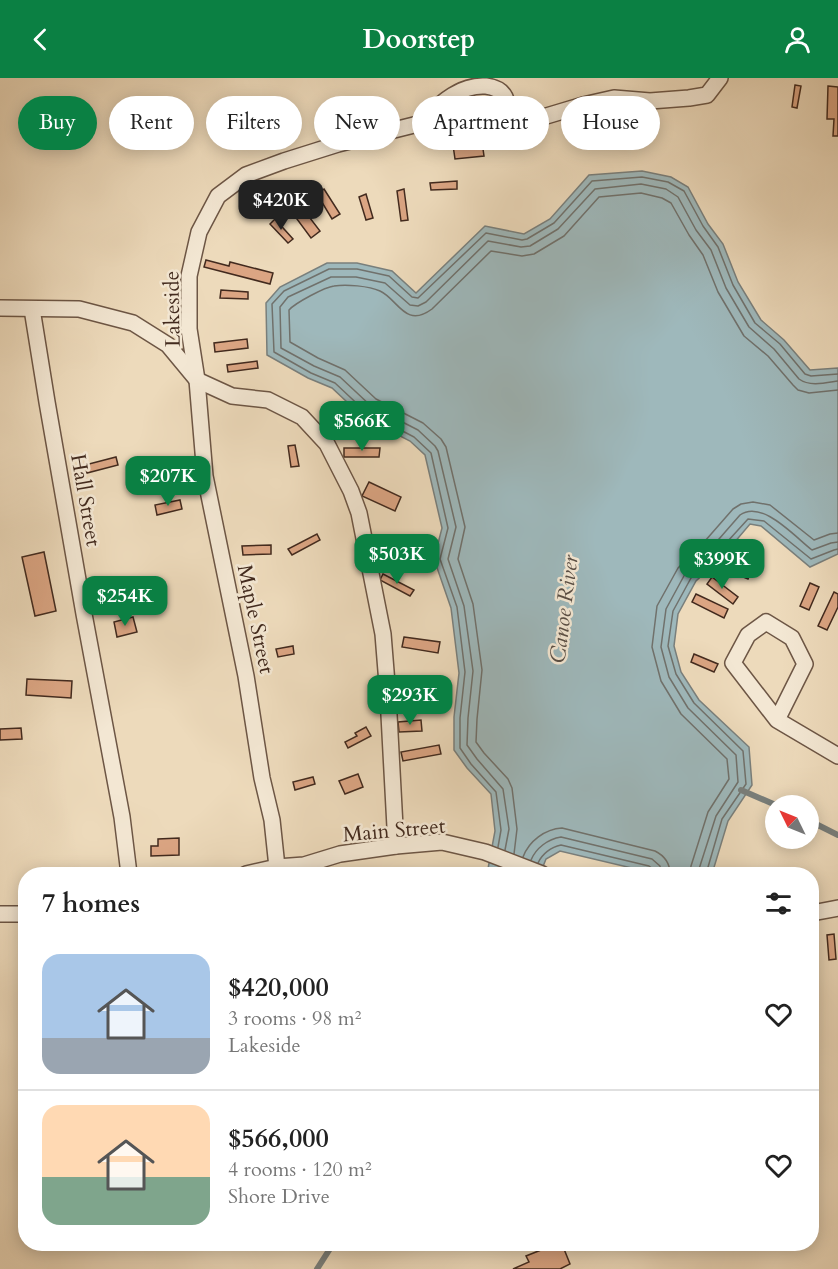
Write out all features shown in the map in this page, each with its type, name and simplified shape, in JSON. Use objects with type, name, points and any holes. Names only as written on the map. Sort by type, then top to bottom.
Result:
[{"type":"street","name":"Lakeside","points":[[549,115],[614,98],[650,101],[707,95],[720,78]]},
{"type":"street","points":[[452,96],[461,90],[478,86],[494,87],[504,96]]},
{"type":"street","name":"Lakeside","points":[[197,380],[189,329],[189,276],[199,232],[218,196],[246,175],[284,161],[338,144],[412,126]]},
{"type":"street","points":[[0,308],[79,309],[133,323],[168,345],[197,380],[232,396],[268,400],[302,417],[327,444],[351,491],[358,513],[383,634],[396,846]]},
{"type":"street","name":"Hall Street","points":[[32,309],[46,402],[122,817],[128,867]]},
{"type":"street","name":"Maple Street","points":[[197,380],[205,476],[246,676],[262,778],[272,820],[277,867]]},
{"type":"street","points":[[777,720],[805,664],[792,638],[766,622],[748,635],[733,663],[777,720],[838,756]]},
{"type":"street","name":"Main Street","points":[[311,867],[340,854],[442,842],[485,852],[524,867]]},
{"type":"street","points":[[819,912],[838,908]]},
{"type":"street","points":[[0,914],[18,914]]},
{"type":"water","points":[[642,171],[671,177],[688,187],[708,224],[723,244],[738,282],[761,320],[784,340],[810,370],[838,368],[838,554],[810,567],[761,526],[750,524],[722,557],[696,581],[678,614],[674,646],[681,672],[699,700],[749,747],[752,785],[728,821],[714,867],[627,867],[560,851],[546,859],[543,867],[488,867],[495,831],[491,794],[454,750],[454,717],[459,673],[451,608],[434,559],[442,528],[425,455],[410,441],[363,417],[332,388],[308,378],[267,355],[266,303],[280,287],[327,263],[357,263],[392,271],[416,293],[485,226],[524,234],[550,219],[589,175]]},
{"type":"building","points":[[795,85],[801,86],[797,108],[792,107]]},
{"type":"building","points":[[828,86],[838,87],[838,136],[833,136],[834,119],[827,119]]},
{"type":"building","points":[[454,150],[483,150],[484,156],[455,159]]},
{"type":"building","points":[[457,181],[457,189],[431,190],[430,183]]},
{"type":"building","points":[[324,189],[340,214],[332,219],[317,194]]},
{"type":"building","points":[[404,189],[408,220],[401,221],[397,191]]},
{"type":"building","points":[[366,194],[373,218],[366,220],[359,197]]},
{"type":"building","points":[[300,205],[320,231],[311,238],[291,211]]},
{"type":"building","points":[[275,219],[293,239],[288,243],[270,224]]},
{"type":"building","points":[[206,260],[229,266],[230,262],[273,273],[270,284],[204,267]]},
{"type":"building","points":[[221,290],[248,292],[248,299],[220,298]]},
{"type":"building","points":[[247,339],[248,348],[215,352],[214,343]]},
{"type":"building","points":[[257,361],[258,368],[228,372],[227,365]]},
{"type":"building","points":[[295,445],[299,466],[291,467],[288,446]]},
{"type":"building","points":[[344,448],[380,448],[379,457],[344,457]]},
{"type":"building","points":[[116,457],[118,465],[87,473],[85,465]]},
{"type":"building","points":[[369,482],[401,497],[395,511],[362,496]]},
{"type":"building","points":[[180,500],[182,509],[157,515],[155,505]]},
{"type":"building","points":[[317,534],[320,540],[292,555],[288,549]]},
{"type":"building","points":[[271,545],[271,554],[243,555],[242,546]]},
{"type":"building","points":[[752,546],[760,548],[748,579],[741,576]]},
{"type":"building","points":[[44,552],[56,611],[35,616],[22,557]]},
{"type":"building","points":[[390,555],[425,555],[425,563],[390,563]]},
{"type":"building","points":[[383,574],[414,590],[410,596],[380,580]]},
{"type":"building","points":[[712,577],[738,597],[733,604],[707,584]]},
{"type":"building","points":[[810,583],[819,587],[809,610],[800,606]]},
{"type":"building","points":[[834,592],[838,594],[838,607],[827,630],[818,626]]},
{"type":"building","points":[[696,594],[728,609],[724,618],[692,602]]},
{"type":"building","points":[[133,617],[137,632],[117,637],[114,622]]},
{"type":"building","points":[[404,637],[440,642],[438,653],[402,647]]},
{"type":"building","points":[[293,646],[294,654],[278,657],[276,649]]},
{"type":"building","points":[[694,654],[718,664],[714,672],[691,662]]},
{"type":"building","points":[[27,679],[72,681],[71,698],[26,695]]},
{"type":"building","points":[[397,691],[431,692],[431,700],[397,699]]},
{"type":"building","points":[[421,720],[422,731],[399,732],[398,722]]},
{"type":"building","points":[[366,727],[371,736],[348,748],[345,742],[357,736],[355,733]]},
{"type":"building","points":[[21,728],[22,739],[0,740],[0,729]]},
{"type":"building","points":[[439,745],[441,754],[403,761],[401,752]]},
{"type":"building","points":[[358,774],[363,787],[345,794],[339,781]]},
{"type":"building","points":[[313,777],[315,784],[295,790],[293,782]]},
{"type":"building","points":[[179,838],[179,855],[151,856],[151,846],[158,846],[158,839]]},
{"type":"building","points":[[834,934],[836,959],[829,960],[827,935]]},
{"type":"building","points":[[538,1251],[565,1251],[570,1264],[560,1269],[513,1269],[529,1262],[526,1256]]},
{"type":"waterway","name":"Canoe River","points":[[741,790],[765,800]]},
{"type":"waterway","name":"Canoe River","points":[[819,826],[838,835]]},
{"type":"waterway","name":"Canoe River","points":[[317,1269],[329,1251]]}]
